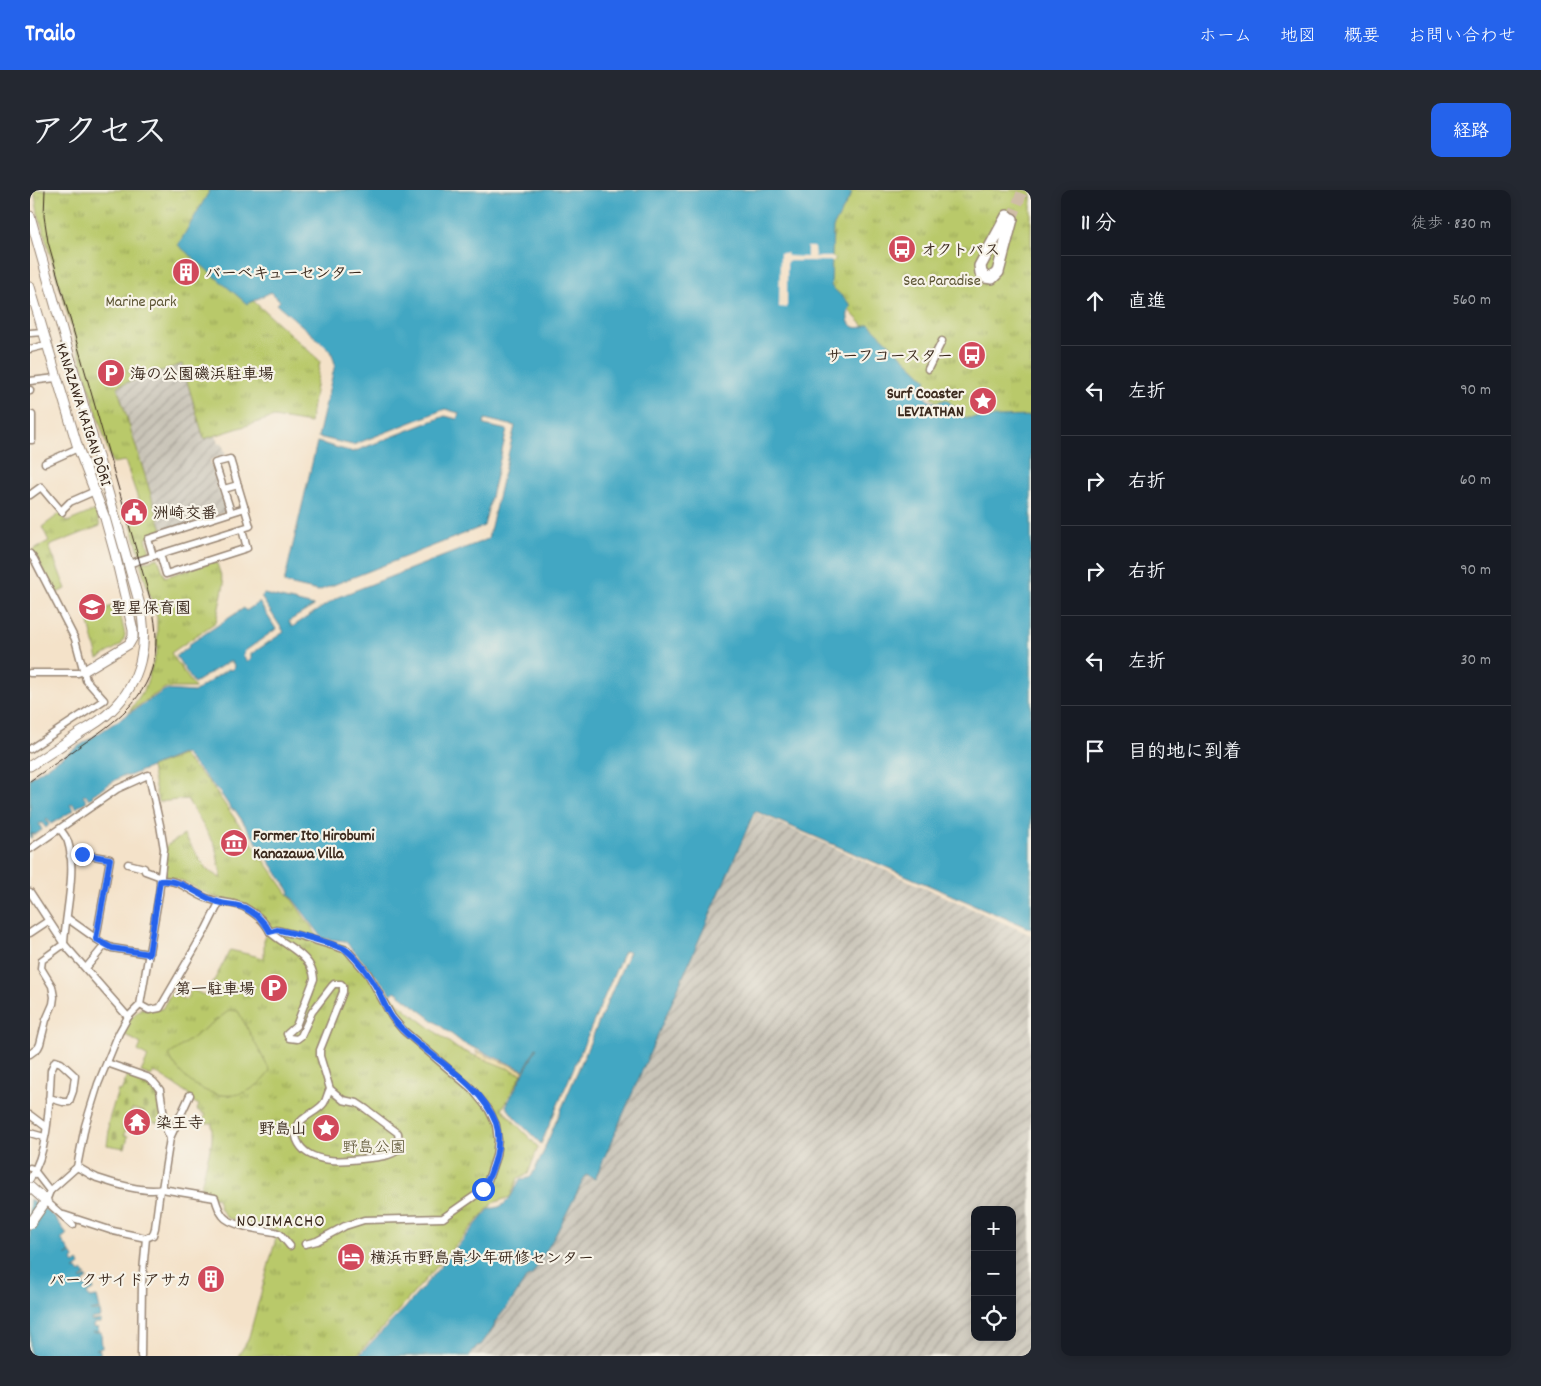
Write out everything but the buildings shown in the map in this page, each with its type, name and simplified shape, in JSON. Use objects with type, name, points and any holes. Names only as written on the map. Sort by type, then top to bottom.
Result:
[{"type":"street","points":[[30,216],[128,564],[143,620],[144,635],[143,650],[137,673],[123,698],[100,720],[30,766]]},
{"type":"street","name":"KANAZAWA KAIGAN DŌRI","points":[[30,287],[78,448],[95,491],[115,554],[133,637],[129,644],[84,671]]},
{"type":"street","points":[[30,333],[43,332]]},
{"type":"street","points":[[928,369],[942,342]]},
{"type":"street","points":[[30,348],[46,345]]},
{"type":"street","points":[[30,381],[56,378]]},
{"type":"street","points":[[30,415],[32,415],[32,440],[30,440]]},
{"type":"street","points":[[45,463],[78,448]]},
{"type":"street","points":[[128,564],[250,526],[230,459],[216,463],[231,512]]},
{"type":"street","points":[[224,489],[238,485]]},
{"type":"street","points":[[30,494],[41,487],[62,511],[70,502],[95,491]]},
{"type":"street","points":[[152,556],[148,539],[245,508]]},
{"type":"street","points":[[160,554],[166,574],[247,548],[242,529]]},
{"type":"street","points":[[30,554],[75,639],[86,680],[104,700],[30,749]]},
{"type":"street","points":[[30,674],[78,673],[84,671]]},
{"type":"street","points":[[30,849],[117,790],[148,775],[150,776],[164,849],[161,879],[140,1005],[128,1017],[119,1033],[91,1102],[77,1167],[50,1191],[37,1216],[30,1224]]},
{"type":"street","points":[[30,1054],[40,1044],[54,997],[52,986],[41,968],[42,960],[64,944],[70,856],[68,840],[60,829]]},
{"type":"street","points":[[70,856],[82,854],[110,859],[96,939]]},
{"type":"street","points":[[128,864],[144,868],[145,871],[161,879],[182,884],[205,898],[219,903],[238,906],[252,912],[266,924],[270,932],[305,959],[314,972],[314,980],[296,1026],[287,1034],[289,1038],[297,1039],[301,1036],[312,1012],[334,984],[339,983],[343,986],[343,992],[320,1050],[330,1089],[343,1100],[357,1103],[366,1108],[398,1133],[400,1141],[398,1150],[384,1156],[344,1162],[319,1158],[300,1146],[296,1137],[296,1128],[302,1120],[324,1103],[330,1089]]},
{"type":"street","points":[[30,892],[64,944],[128,1017]]},
{"type":"street","points":[[140,1005],[149,1010],[160,1008],[206,930],[219,903]]},
{"type":"street","points":[[67,918],[105,945],[112,948],[149,954]]},
{"type":"street","points":[[30,933],[48,921]]},
{"type":"street","points":[[270,932],[277,930],[346,950],[368,974],[392,1017],[402,1030],[472,1089],[489,1110],[497,1132],[496,1156],[483,1189],[443,1218],[364,1220],[345,1226],[305,1244]]},
{"type":"street","points":[[86,968],[105,945]]},
{"type":"street","points":[[30,1179],[32,1170],[42,1157],[51,1070],[55,1061],[61,1063],[75,1076],[74,1083],[69,1102],[49,1098]]},
{"type":"street","points":[[107,1062],[152,1080],[160,1090],[166,1129],[170,1138]]},
{"type":"street","points":[[63,1214],[113,1231],[146,1238],[153,1235],[170,1138],[190,1095]]},
{"type":"street","points":[[30,1116],[46,1127]]},
{"type":"street","points":[[30,1134],[44,1137]]},
{"type":"street","points":[[77,1167],[98,1178],[120,1184],[154,1191],[161,1189],[215,1198],[219,1210],[225,1219],[280,1234],[290,1246]]},
{"type":"street","points":[[32,1170],[50,1191]]},
{"type":"street","points":[[30,1187],[63,1214],[73,1225]]},
{"type":"street","points":[[141,1356],[142,1283],[146,1238]]},
{"type":"shaded area","points":[[183,362],[218,444],[222,443],[226,455],[210,460],[227,512],[163,532],[116,383]]},
{"type":"shaded area","points":[[756,813],[1031,935],[1031,1356],[462,1356],[586,1176]]},
{"type":"sand","points":[[476,1051],[524,1071],[504,1105],[478,1057]]},
{"type":"green space","name":"Marine park","points":[[34,190],[220,190],[188,242],[320,361],[310,423],[274,417],[204,439],[182,364],[117,386],[163,533],[146,538],[150,552],[140,555],[130,521],[144,516],[125,461],[112,463],[38,213]]},
{"type":"green space","name":"Sea Paradise","points":[[849,190],[1031,190],[1031,421],[953,420],[826,286],[829,226]]},
{"type":"green space","points":[[96,510],[100,526],[49,546],[66,589],[56,593],[32,550],[49,541],[42,527],[62,512],[67,522]]},
{"type":"green space","points":[[158,558],[165,577],[216,561],[224,584],[216,622],[171,653],[195,688],[165,688],[129,712],[145,688],[157,650],[157,618],[140,563]]},
{"type":"green space","points":[[118,604],[125,635],[122,644],[98,659],[87,615]]},
{"type":"green space","name":"野島公園","points":[[182,755],[209,782],[319,938],[344,945],[399,1004],[458,1049],[522,1074],[502,1109],[538,1147],[528,1174],[518,1178],[510,1197],[493,1203],[356,1356],[238,1356],[248,1340],[278,1231],[227,1218],[220,1209],[217,1198],[199,1194],[212,1141],[212,1123],[201,1123],[206,1115],[197,1110],[199,1105],[188,1099],[189,1094],[154,1072],[151,1076],[141,1072],[148,1057],[138,1051],[141,1044],[122,1033],[130,1019],[141,1008],[162,1009],[171,993],[186,1000],[191,989],[206,996],[230,950],[264,958],[264,938],[271,927],[247,905],[213,897],[183,881],[165,876],[166,846],[184,835],[207,870],[222,879],[215,845],[187,799],[158,802],[151,767]]},
{"type":"green space","points":[[230,1010],[238,1011],[270,1071],[258,1084],[245,1092],[231,1095],[217,1094],[202,1089],[189,1081],[169,1055]]},
{"type":"green space","points":[[129,1073],[148,1079],[157,1089],[163,1124],[143,1121],[145,1112],[132,1109],[124,1135],[128,1136],[125,1148],[107,1145],[108,1123],[118,1090],[121,1091]]},
{"type":"water","points":[[210,190],[847,190],[852,193],[833,228],[831,286],[851,305],[848,317],[851,325],[858,328],[869,324],[927,380],[924,386],[924,395],[930,401],[935,402],[946,399],[966,418],[1031,416],[1031,929],[755,811],[595,1179],[586,1175],[556,1234],[532,1275],[527,1277],[495,1322],[494,1327],[470,1356],[358,1356],[406,1307],[490,1208],[496,1208],[505,1203],[520,1179],[529,1178],[532,1175],[545,1149],[629,952],[624,951],[541,1144],[515,1118],[506,1106],[537,1048],[524,1070],[463,1043],[395,991],[392,994],[345,941],[321,938],[289,894],[290,892],[235,810],[232,810],[221,794],[184,753],[129,776],[122,776],[92,795],[93,797],[89,799],[85,795],[83,796],[87,801],[76,808],[72,803],[70,805],[74,810],[51,824],[47,819],[49,825],[46,828],[42,823],[39,824],[42,830],[34,835],[33,833],[30,838],[30,778],[165,690],[194,692],[228,669],[232,670],[235,667],[232,662],[228,662],[194,683],[176,656],[189,647],[188,645],[244,608],[246,611],[259,602],[276,629],[245,651],[243,655],[247,661],[251,660],[251,654],[284,632],[261,597],[264,594],[314,606],[289,621],[292,627],[338,597],[488,539],[515,426],[485,419],[484,425],[507,430],[484,526],[318,591],[284,583],[317,442],[353,452],[445,416],[457,419],[459,413],[445,409],[353,445],[318,437],[335,364],[331,351],[277,304],[280,301],[271,292],[247,304],[178,245]]},
{"type":"water","points":[[30,1199],[54,1216],[67,1234],[61,1239],[70,1252],[65,1256],[71,1253],[74,1258],[72,1261],[74,1264],[78,1261],[80,1265],[73,1270],[77,1269],[80,1273],[83,1271],[86,1275],[81,1279],[87,1277],[88,1279],[83,1283],[84,1287],[92,1285],[94,1290],[87,1293],[89,1298],[97,1297],[100,1309],[90,1311],[100,1311],[101,1317],[91,1319],[91,1321],[101,1320],[101,1323],[93,1325],[99,1331],[92,1332],[101,1332],[102,1348],[96,1349],[100,1350],[100,1356],[30,1356]]},
{"type":"pier","points":[[807,247],[814,247],[815,257],[834,257],[834,261],[787,261],[787,308],[779,307],[780,253],[787,253],[788,256],[807,257]]},
{"type":"tunnel","points":[[1012,219],[1023,190]]},
{"type":"tram line","points":[[30,781],[105,728],[138,697],[146,684],[151,670],[155,655],[156,639],[150,599],[48,242],[44,216],[45,190]]},
{"type":"place","name":"オクトパス","points":[[902,249]]},
{"type":"place","name":"バーベキューセンター","points":[[186,272]]},
{"type":"place","name":"サーフコースター","points":[[972,355]]},
{"type":"place","name":"海の公園磯浜駐車場","points":[[111,373]]},
{"type":"place","name":"Surf Coaster LEVIATHAN","points":[[983,401]]},
{"type":"place","name":"洲崎交番","points":[[134,512]]},
{"type":"place","name":"聖星保育園","points":[[92,607]]},
{"type":"place","name":"Former Ito Hirobumi Kanazawa Villa","points":[[234,843]]},
{"type":"place","name":"第一駐車場","points":[[274,988]]},
{"type":"place","name":"染王寺","points":[[137,1122]]},
{"type":"place","name":"野島山","points":[[326,1128]]},
{"type":"place","name":"横浜市野島青少年研修センター","points":[[351,1257]]},
{"type":"place","name":"パークサイドアサカ","points":[[211,1279]]},
{"type":"district","name":"NOJIMACHO","points":[[281,1220]]},
{"type":"route","points":[[82,854],[110,859],[96,939],[112,948],[149,954],[160,881],[168,880],[182,884],[205,898],[219,903],[243,907],[266,924],[270,932],[277,930],[346,950],[368,974],[387,1009],[402,1030],[472,1089],[489,1110],[496,1125],[498,1140],[496,1156],[483,1189]]}]
